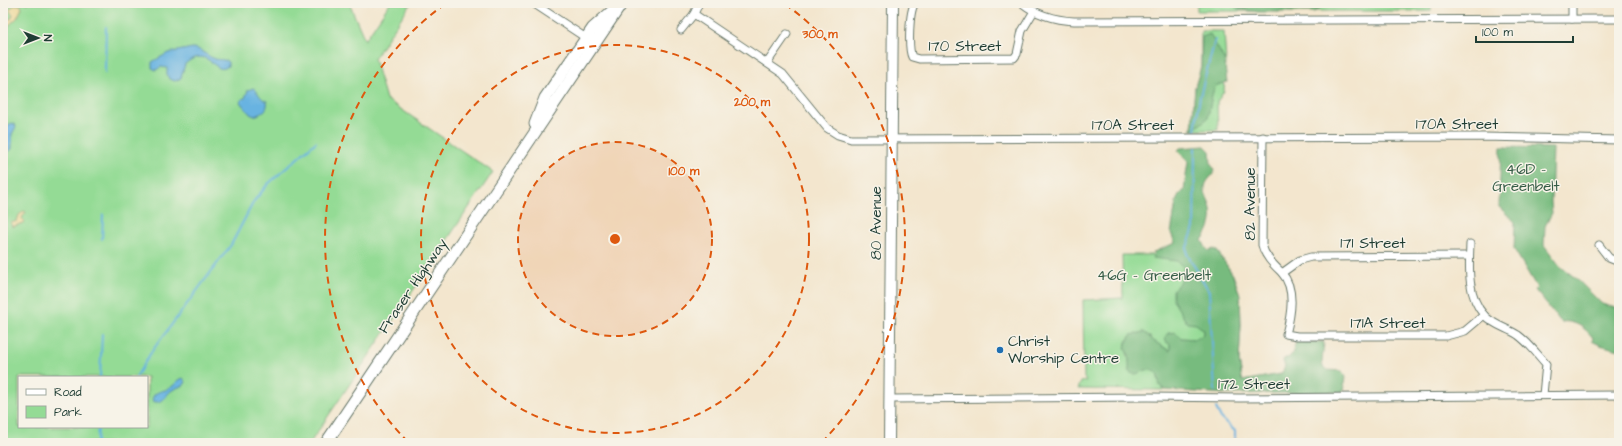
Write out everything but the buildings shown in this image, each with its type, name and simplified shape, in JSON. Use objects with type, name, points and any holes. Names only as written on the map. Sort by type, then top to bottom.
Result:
[{"type":"main road","name":"Fraser Highway","points":[[525,146],[546,98],[592,28],[622,3]]},
{"type":"main road","name":"Fraser Highway","points":[[326,443],[622,3]]},
{"type":"main road","name":"80 Avenue","points":[[889,443],[893,3]]},
{"type":"main road","points":[[558,98],[556,92],[568,66]]},
{"type":"street","points":[[533,3],[586,38]]},
{"type":"street","points":[[681,30],[694,14],[699,3]]},
{"type":"street","name":"170 Street","points":[[915,3],[911,11],[910,51],[912,57],[923,59],[1014,58],[1017,54],[1021,34],[1034,11]]},
{"type":"street","points":[[1572,3],[1572,19]]},
{"type":"street","points":[[1023,4],[1034,11],[1059,19],[1077,21],[1619,19]]},
{"type":"street","name":"170A Street","points":[[694,14],[785,76],[823,124],[834,133],[851,139],[1483,137],[1619,140]]},
{"type":"street","points":[[767,63],[787,34]]},
{"type":"street","name":"82 Avenue","points":[[1263,137],[1262,245],[1265,253],[1288,281],[1290,293],[1290,319],[1286,334]]},
{"type":"street","points":[[1470,244],[1469,256],[1471,288],[1475,300],[1484,315],[1518,336],[1546,364],[1543,395]]},
{"type":"street","points":[[1599,245],[1610,259],[1619,262]]},
{"type":"street","name":"171 Street","points":[[1282,273],[1300,260],[1311,257],[1469,256]]},
{"type":"street","name":"171A Street","points":[[1286,334],[1295,336],[1446,336],[1465,331],[1484,315]]},
{"type":"street","name":"172 Street","points":[[890,399],[1148,396],[1240,398],[1619,395]]},
{"type":"green space","points":[[3,3],[349,3],[365,40],[390,3],[411,3],[374,59],[386,99],[493,172],[310,443],[3,443]]},
{"type":"green space","points":[[1197,3],[1431,3],[1431,11],[1197,11]]},
{"type":"green space","points":[[1230,3],[1327,3],[1314,12],[1258,12],[1238,9]]},
{"type":"green space","points":[[1201,31],[1224,31],[1226,63],[1224,91],[1217,102],[1218,130],[1192,130],[1195,87],[1201,67]]},
{"type":"green space","points":[[1210,34],[1224,59],[1227,82],[1215,86],[1208,118],[1192,131],[1195,87],[1201,67],[1202,37]]},
{"type":"green space","points":[[1205,146],[1210,151],[1211,165],[1215,169],[1205,187],[1205,193],[1211,207],[1211,222],[1208,231],[1202,240],[1209,251],[1214,249],[1218,252],[1233,275],[1240,295],[1241,325],[1239,360],[1242,381],[1281,374],[1285,367],[1283,360],[1292,354],[1296,342],[1324,342],[1323,367],[1327,370],[1342,371],[1345,377],[1343,392],[1227,394],[1165,390],[1160,386],[1157,373],[1148,370],[1136,374],[1129,372],[1129,355],[1125,349],[1126,343],[1131,335],[1144,332],[1155,342],[1170,351],[1170,344],[1166,342],[1165,337],[1168,333],[1176,332],[1181,338],[1195,339],[1202,336],[1204,330],[1196,324],[1187,323],[1173,300],[1173,290],[1181,281],[1183,267],[1177,261],[1152,258],[1154,252],[1175,243],[1171,233],[1176,202],[1179,194],[1184,191],[1188,161],[1178,150],[1180,148]]},
{"type":"green space","name":"46D - Greenbelt","points":[[1501,147],[1553,148],[1552,213],[1545,226],[1544,245],[1560,266],[1578,280],[1602,304],[1619,309],[1619,350],[1600,345],[1592,341],[1593,338],[1590,334],[1575,323],[1561,322],[1535,290],[1537,288],[1514,249],[1515,222],[1499,207]]},
{"type":"green space","name":"46G - Greenbelt","points":[[1122,255],[1220,255],[1233,275],[1240,295],[1241,325],[1239,360],[1244,389],[1231,389],[1233,296],[1173,300],[1181,311],[1204,329],[1202,336],[1195,339],[1181,338],[1170,344],[1170,351],[1155,342],[1144,332],[1134,335],[1128,339],[1126,342],[1126,349],[1129,362],[1144,370],[1151,369],[1157,373],[1160,386],[1165,390],[1078,389],[1081,382],[1086,381],[1084,378],[1083,300],[1123,298]]},
{"type":"sand","points":[[20,4],[22,8],[17,18],[9,25],[6,32],[3,34],[3,19],[11,19],[13,15],[9,10],[13,6]]},
{"type":"sand","points":[[24,211],[26,212],[22,218],[24,221],[23,223],[12,227],[11,223],[17,221],[19,215]]},
{"type":"water","points":[[192,48],[198,49],[215,59],[228,62],[228,66],[219,68],[206,59],[200,57],[185,64],[181,78],[175,81],[169,79],[167,75],[167,68],[161,67],[156,70],[152,68],[152,62],[168,53]]},
{"type":"water","points":[[253,88],[264,100],[267,101],[266,109],[254,116],[250,114],[240,102],[245,98],[248,90]]},
{"type":"water","points":[[11,123],[15,124],[16,127],[12,134],[12,149],[3,156],[3,131]]},
{"type":"water","points":[[183,378],[186,382],[184,385],[171,391],[163,400],[159,402],[152,401],[156,393],[170,388]]},
{"type":"waterway","points":[[105,72],[106,27]]},
{"type":"waterway","points":[[1195,131],[1200,96],[1215,40]]},
{"type":"waterway","points":[[137,376],[152,351],[231,245],[254,201],[268,184],[316,142]]},
{"type":"waterway","points":[[1195,148],[1194,228],[1187,247],[1187,254],[1209,291],[1215,391]]},
{"type":"waterway","points":[[102,239],[103,215]]},
{"type":"waterway","points":[[100,376],[102,334]]},
{"type":"waterway","points":[[1216,408],[1221,418],[1235,431],[1235,443]]},
{"type":"waterway","points":[[97,443],[98,428]]},
{"type":"place","name":"Christ Worship Centre","points":[[1000,350]]}]
